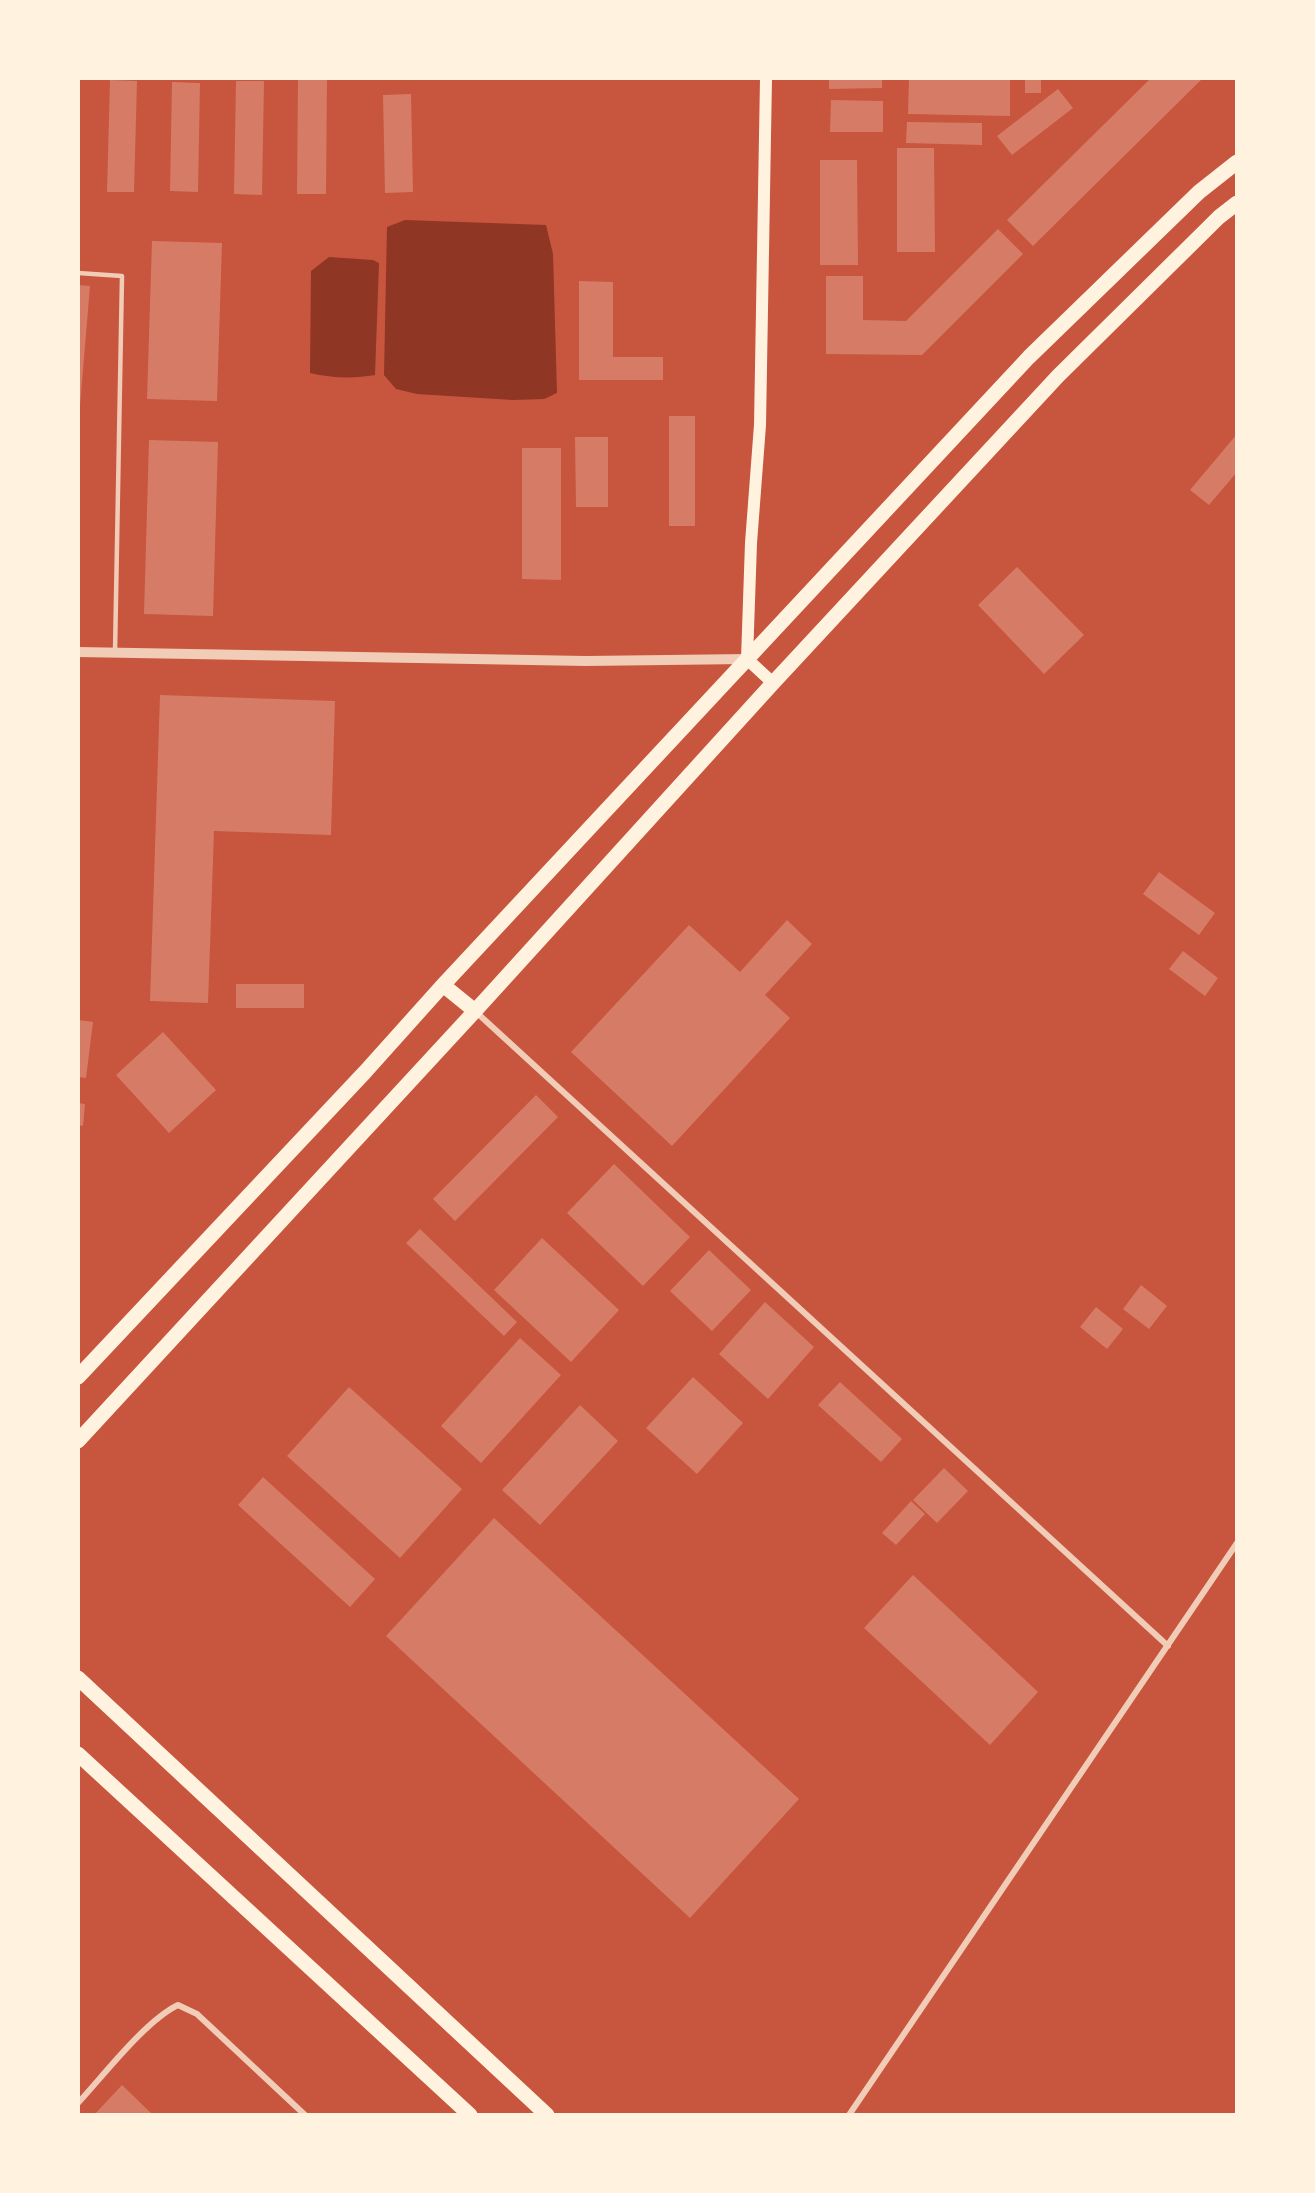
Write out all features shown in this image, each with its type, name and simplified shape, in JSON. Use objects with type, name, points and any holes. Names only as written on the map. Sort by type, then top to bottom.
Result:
[{"type":"main road","points":[[766,78],[760,425],[751,543],[747,659],[773,683]]},
{"type":"main road","points":[[78,1377],[357,1081],[1029,357],[1199,192],[1237,162]]},
{"type":"main road","points":[[78,1441],[475,1011],[773,683],[1059,376],[1219,217],[1237,202]]},
{"type":"main road","points":[[443,986],[475,1011]]},
{"type":"main road","points":[[78,1678],[547,2115]]},
{"type":"main road","points":[[78,1754],[470,2115]]},
{"type":"street","points":[[78,652],[586,661],[747,659]]},
{"type":"street","points":[[475,1011],[1168,1646]]},
{"type":"street","points":[[849,2115],[1237,1543]]},
{"type":"street","points":[[78,2103],[163,2012],[178,2006],[197,2014],[305,2115]]},
{"type":"lane","points":[[78,273],[122,276],[115,652]]},
{"type":"shaded area","points":[[405,220],[546,225],[553,254],[557,393],[544,399],[513,400],[417,394],[396,389],[384,375],[387,227]]},
{"type":"shaded area","points":[[329,257],[373,260],[379,263],[375,375],[342,377],[310,373],[311,271]]},
{"type":"building","points":[[298,78],[327,78],[326,194],[297,194]]},
{"type":"building","points":[[829,78],[882,78],[882,88],[829,89]]},
{"type":"building","points":[[909,78],[1010,78],[1010,116],[908,114]]},
{"type":"building","points":[[1025,78],[1041,78],[1041,93],[1025,93]]},
{"type":"building","points":[[1151,78],[1203,78],[1033,246],[1007,220]]},
{"type":"building","points":[[110,80],[137,81],[134,192],[107,192]]},
{"type":"building","points":[[236,81],[264,81],[262,195],[234,194]]},
{"type":"building","points":[[172,82],[200,83],[198,192],[170,191]]},
{"type":"building","points":[[1058,89],[1073,108],[1012,155],[997,136]]},
{"type":"building","points":[[411,94],[413,192],[385,193],[383,95]]},
{"type":"building","points":[[831,100],[883,101],[883,132],[830,132]]},
{"type":"building","points":[[907,122],[982,123],[982,145],[906,143]]},
{"type":"building","points":[[897,148],[934,148],[935,252],[897,252]]},
{"type":"building","points":[[820,160],[857,160],[858,265],[820,265]]},
{"type":"building","points":[[998,229],[1023,254],[922,355],[826,354],[826,276],[863,276],[863,320],[906,321]]},
{"type":"building","points":[[152,241],[222,243],[217,401],[147,399]]},
{"type":"building","points":[[579,281],[613,282],[613,357],[663,357],[663,380],[579,380]]},
{"type":"building","points":[[78,285],[90,286],[80,406],[78,406]]},
{"type":"building","points":[[669,416],[695,416],[695,526],[669,526]]},
{"type":"building","points":[[1237,434],[1237,472],[1209,505],[1190,490]]},
{"type":"building","points":[[575,437],[608,437],[608,507],[576,507]]},
{"type":"building","points":[[149,440],[218,442],[213,616],[144,614]]},
{"type":"building","points":[[522,448],[561,448],[561,580],[522,579]]},
{"type":"building","points":[[1017,567],[1084,635],[1044,674],[978,605]]},
{"type":"building","points":[[160,695],[335,701],[331,835],[214,831],[208,1003],[150,1001]]},
{"type":"building","points":[[1159,872],[1215,913],[1199,935],[1143,894]]},
{"type":"building","points":[[787,920],[812,944],[765,995],[790,1018],[672,1146],[571,1052],[689,925],[740,972]]},
{"type":"building","points":[[1183,951],[1218,978],[1205,996],[1169,969]]},
{"type":"building","points":[[236,984],[304,984],[304,1008],[236,1008]]},
{"type":"building","points":[[78,1020],[93,1022],[86,1078],[78,1077]]},
{"type":"building","points":[[163,1032],[216,1090],[169,1133],[116,1075]]},
{"type":"building","points":[[536,1095],[558,1117],[455,1221],[433,1199]]},
{"type":"building","points":[[78,1103],[85,1104],[83,1126],[78,1125]]},
{"type":"building","points":[[614,1164],[690,1237],[643,1286],[567,1213]]},
{"type":"building","points":[[420,1229],[517,1322],[504,1336],[406,1243]]},
{"type":"building","points":[[542,1238],[619,1310],[571,1362],[494,1290]]},
{"type":"building","points":[[709,1250],[751,1290],[712,1331],[670,1291]]},
{"type":"building","points":[[1141,1285],[1167,1306],[1149,1329],[1123,1309]]},
{"type":"building","points":[[765,1302],[814,1347],[768,1399],[719,1354]]},
{"type":"building","points":[[1096,1307],[1123,1329],[1107,1349],[1080,1327]]},
{"type":"building","points":[[520,1338],[561,1375],[481,1463],[441,1426]]},
{"type":"building","points":[[693,1377],[743,1423],[697,1474],[646,1428]]},
{"type":"building","points":[[840,1382],[902,1439],[881,1462],[818,1405]]},
{"type":"building","points":[[349,1387],[462,1489],[400,1558],[287,1456]]},
{"type":"building","points":[[580,1405],[618,1441],[540,1525],[502,1490]]},
{"type":"building","points":[[944,1468],[968,1491],[937,1523],[913,1500]]},
{"type":"building","points":[[263,1477],[375,1579],[350,1607],[238,1505]]},
{"type":"building","points":[[911,1501],[925,1514],[896,1545],[882,1533]]},
{"type":"building","points":[[494,1518],[799,1799],[690,1918],[386,1636]]},
{"type":"building","points":[[913,1575],[1038,1692],[990,1745],[864,1628]]},
{"type":"building","points":[[122,2085],[153,2115],[94,2115]]}]
